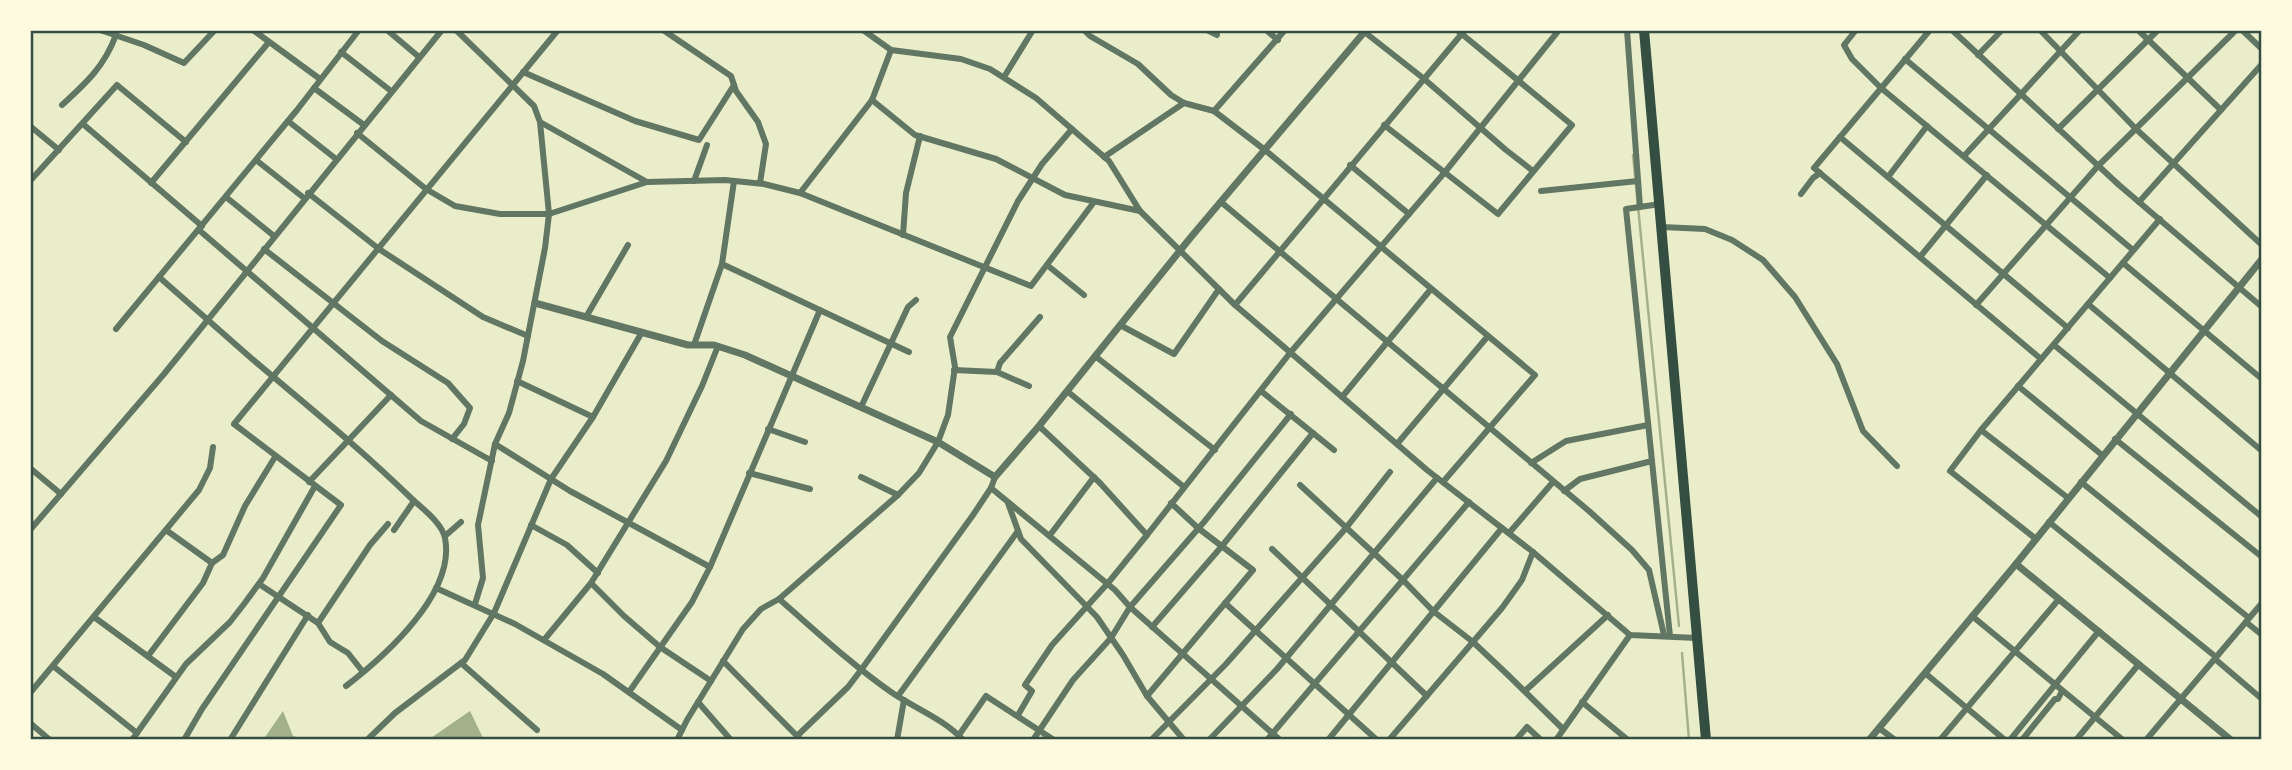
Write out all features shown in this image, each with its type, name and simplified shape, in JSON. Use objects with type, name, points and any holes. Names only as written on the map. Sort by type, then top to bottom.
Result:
[{"type":"highway","points":[[1644,30],[1706,740]]},
{"type":"street","points":[[104,30],[184,63],[215,30]]},
{"type":"street","points":[[253,30],[320,79]]},
{"type":"street","points":[[116,329],[288,121],[359,30]]},
{"type":"street","points":[[387,30],[419,57]]},
{"type":"street","points":[[30,530],[164,374],[442,30]]},
{"type":"street","points":[[456,30],[534,106],[540,122],[548,214],[545,248],[528,336],[509,413],[495,444],[478,525],[483,578],[475,604]]},
{"type":"street","points":[[184,740],[202,709],[341,505],[234,424],[558,30]]},
{"type":"street","points":[[663,30],[731,76],[758,122],[766,144],[760,183]]},
{"type":"street","points":[[863,30],[891,50],[961,59],[990,69],[1036,98],[1104,156],[1140,211],[1235,305],[1440,480],[1533,552],[1630,635],[1697,638]]},
{"type":"street","points":[[1004,77],[1033,30]]},
{"type":"street","points":[[1084,30],[1138,64],[1171,95],[1184,103],[1214,111],[1265,150],[1535,375],[1373,553],[1286,658],[1209,740]]},
{"type":"street","points":[[1207,30],[1217,35]]},
{"type":"street","points":[[1266,30],[1278,40]]},
{"type":"street","points":[[1214,111],[1286,30]]},
{"type":"street","points":[[1628,30],[1640,207]]},
{"type":"street","points":[[1856,30],[1844,45],[1852,59],[1881,88],[2110,278]]},
{"type":"street","points":[[1930,30],[1814,168],[2041,359]]},
{"type":"street","points":[[1952,30],[2098,166],[2262,307]]},
{"type":"street","points":[[1978,55],[2002,30]]},
{"type":"street","points":[[2040,30],[2136,128],[2262,245]]},
{"type":"street","points":[[1964,156],[2080,30]]},
{"type":"street","points":[[2138,30],[2221,110]]},
{"type":"street","points":[[2057,129],[2158,30]]},
{"type":"street","points":[[1976,304],[2098,166],[2236,30]]},
{"type":"street","points":[[2242,30],[2262,49]]},
{"type":"street","points":[[723,661],[799,738],[861,670],[990,488],[995,477],[1180,250],[1364,31],[1534,171]]},
{"type":"street","points":[[1235,305],[1461,31],[1572,125],[1498,214],[1384,125]]},
{"type":"street","points":[[1018,715],[1032,691],[1025,685],[1052,645],[1108,583],[1290,353],[1445,172],[1520,81],[1556,31]]},
{"type":"street","points":[[62,105],[94,76],[108,55],[116,35]]},
{"type":"street","points":[[151,183],[269,42]]},
{"type":"street","points":[[800,193],[872,100],[891,50]]},
{"type":"street","points":[[341,52],[391,91]]},
{"type":"street","points":[[1905,59],[2133,250]]},
{"type":"street","points":[[2139,202],[2262,64]]},
{"type":"street","points":[[523,72],[635,121],[699,140],[734,85]]},
{"type":"street","points":[[30,181],[117,86],[186,142]]},
{"type":"street","points":[[314,88],[364,125]]},
{"type":"street","points":[[872,100],[920,136],[996,159],[1065,195],[1140,211]]},
{"type":"street","points":[[1104,156],[1184,103]]},
{"type":"street","points":[[288,121],[336,159]]},
{"type":"street","points":[[540,122],[647,182]]},
{"type":"street","points":[[83,124],[421,421],[492,461]]},
{"type":"street","points":[[30,126],[60,149]]},
{"type":"street","points":[[1888,177],[1927,126]]},
{"type":"street","points":[[677,740],[743,629],[761,609],[779,598],[898,495],[919,473],[939,442],[948,415],[954,370],[950,337],[1017,201],[1072,129]]},
{"type":"street","points":[[357,133],[426,189],[455,206],[500,214],[548,214],[647,182],[760,183],[800,193],[1031,286],[1094,202]]},
{"type":"street","points":[[903,235],[906,193],[920,136]]},
{"type":"street","points":[[1840,137],[2068,328]]},
{"type":"street","points":[[694,181],[707,145]]},
{"type":"street","points":[[256,160],[379,248],[483,317],[528,336]]},
{"type":"street","points":[[1350,165],[1409,214]]},
{"type":"street","points":[[1801,194],[1820,173]]},
{"type":"street","points":[[1920,257],[1987,175]]},
{"type":"street","points":[[694,345],[722,264],[734,181]]},
{"type":"street","points":[[1541,191],[1638,181]]},
{"type":"street","points":[[226,197],[274,236]]},
{"type":"street","points":[[1221,202],[1444,388],[1632,550],[1649,570],[1667,636]]},
{"type":"street","points":[[1660,204],[1626,209],[1667,636]]},
{"type":"street","points":[[2036,539],[1950,471],[1981,430],[2160,219]]},
{"type":"street","points":[[1662,227],[1705,229],[1732,240],[1763,260],[1795,297],[1837,364],[1863,431],[1897,466]]},
{"type":"street","points":[[586,317],[628,244]]},
{"type":"street","points":[[264,249],[382,341],[448,383],[470,408],[464,425],[452,439]]},
{"type":"street","points":[[1869,740],[2016,564],[2262,259]]},
{"type":"street","points":[[2123,263],[2262,379]]},
{"type":"street","points":[[722,264],[909,352]]},
{"type":"street","points":[[1047,265],[1084,295]]},
{"type":"street","points":[[159,277],[349,441],[414,501],[445,536],[445,569],[405,634],[346,686]]},
{"type":"street","points":[[1120,325],[1174,354],[1219,289]]},
{"type":"street","points":[[1342,397],[1431,289]]},
{"type":"street","points":[[861,407],[908,307],[916,300]]},
{"type":"street","points":[[535,303],[694,345],[718,346],[745,355],[939,442],[995,477]]},
{"type":"street","points":[[2088,304],[2262,451]]},
{"type":"street","points":[[629,692],[692,602],[820,310]]},
{"type":"street","points":[[997,372],[1000,363],[1040,317]]},
{"type":"street","points":[[367,740],[396,713],[465,660],[494,613],[551,480],[593,417],[642,332]]},
{"type":"street","points":[[1397,444],[1488,336]]},
{"type":"street","points":[[2054,345],[2262,517]]},
{"type":"street","points":[[544,640],[598,573],[666,461],[718,346]]},
{"type":"street","points":[[1095,356],[1215,450]]},
{"type":"street","points":[[954,370],[997,372],[1029,386]]},
{"type":"street","points":[[517,381],[593,417]]},
{"type":"street","points":[[2018,387],[2102,455]]},
{"type":"street","points":[[1066,391],[1184,487]]},
{"type":"street","points":[[1261,391],[1334,450]]},
{"type":"street","points":[[132,740],[186,664],[230,622],[259,584],[291,524],[310,498],[312,484],[391,395]]},
{"type":"street","points":[[1033,740],[1073,680],[1111,638],[1130,607],[1291,414]]},
{"type":"street","points":[[1531,463],[1566,441],[1648,425]]},
{"type":"street","points":[[1039,426],[1094,477],[1147,535]]},
{"type":"street","points":[[768,429],[805,442]]},
{"type":"street","points":[[1981,430],[2068,498]]},
{"type":"street","points":[[1152,627],[1222,546],[1313,433]]},
{"type":"street","points":[[2115,439],[2262,556]]},
{"type":"street","points":[[495,444],[551,480],[709,567]]},
{"type":"street","points":[[30,693],[199,491],[210,468],[213,446]]},
{"type":"street","points":[[148,656],[203,583],[212,563],[223,555],[246,506],[275,457]]},
{"type":"street","points":[[1564,491],[1580,479],[1652,461]]},
{"type":"street","points":[[30,468],[61,494]]},
{"type":"street","points":[[1151,740],[1212,680],[1346,528],[1390,472]]},
{"type":"street","points":[[749,473],[810,489]]},
{"type":"street","points":[[862,477],[898,495]]},
{"type":"street","points":[[1050,535],[1094,477]]},
{"type":"street","points":[[1509,533],[1553,482]]},
{"type":"street","points":[[2081,482],[2248,620],[2262,635]]},
{"type":"street","points":[[1300,485],[1563,729]]},
{"type":"street","points":[[990,488],[1108,583],[1130,607],[1280,740]]},
{"type":"street","points":[[394,530],[414,501]]},
{"type":"street","points":[[1007,501],[1021,539],[1086,606],[1111,638],[1147,696],[1184,740]]},
{"type":"street","points":[[1267,740],[1469,502]]},
{"type":"street","points":[[1147,696],[1253,570],[1198,528],[1171,503]]},
{"type":"street","points":[[445,536],[461,522]]},
{"type":"street","points":[[2049,522],[2216,658],[2262,699]]},
{"type":"street","points":[[318,623],[370,545],[388,524]]},
{"type":"street","points":[[531,525],[567,545],[598,573]]},
{"type":"street","points":[[1328,740],[1502,528]]},
{"type":"street","points":[[166,530],[212,563]]},
{"type":"street","points":[[897,740],[901,698],[1018,531]]},
{"type":"street","points":[[1272,548],[1427,696]]},
{"type":"street","points":[[1389,740],[1502,608],[1522,580],[1533,552]]},
{"type":"street","points":[[2016,564],[2231,740]]},
{"type":"street","points":[[591,583],[660,647],[711,681]]},
{"type":"street","points":[[259,584],[318,623],[330,642],[348,653],[363,672]]},
{"type":"street","points":[[436,587],[494,613],[603,674],[682,730]]},
{"type":"street","points":[[779,598],[861,670],[961,738],[986,696],[1054,740]]},
{"type":"street","points":[[1940,740],[2059,599]]},
{"type":"street","points":[[1225,603],[1377,740]]},
{"type":"street","points":[[2146,740],[2262,603]]},
{"type":"street","points":[[230,740],[308,615]]},
{"type":"street","points":[[1525,691],[1608,615]]},
{"type":"street","points":[[1972,616],[2123,740]]},
{"type":"street","points":[[94,617],[176,677]]},
{"type":"street","points":[[1925,673],[2008,740],[2059,688],[2099,631]]},
{"type":"street","points":[[1556,740],[1630,635]]},
{"type":"street","points":[[461,663],[537,730]]},
{"type":"street","points":[[2076,740],[2139,664]]},
{"type":"street","points":[[53,666],[137,733]]},
{"type":"street","points":[[2022,740],[2055,699],[2058,699],[2059,688]]},
{"type":"street","points":[[698,702],[731,740]]},
{"type":"street","points":[[1582,702],[1628,740]]},
{"type":"street","points":[[30,723],[50,740]]},
{"type":"street","points":[[1516,740],[1527,727],[1541,740]]},
{"type":"street","points":[[1880,727],[1895,740]]},
{"type":"shaded area","points":[[283,711],[293,736],[307,740],[263,740]]},
{"type":"shaded area","points":[[470,711],[484,740],[428,740]]},
{"type":"waterway","points":[[1633,155],[1679,626]]},
{"type":"waterway","points":[[1682,653],[1689,740]]}]
